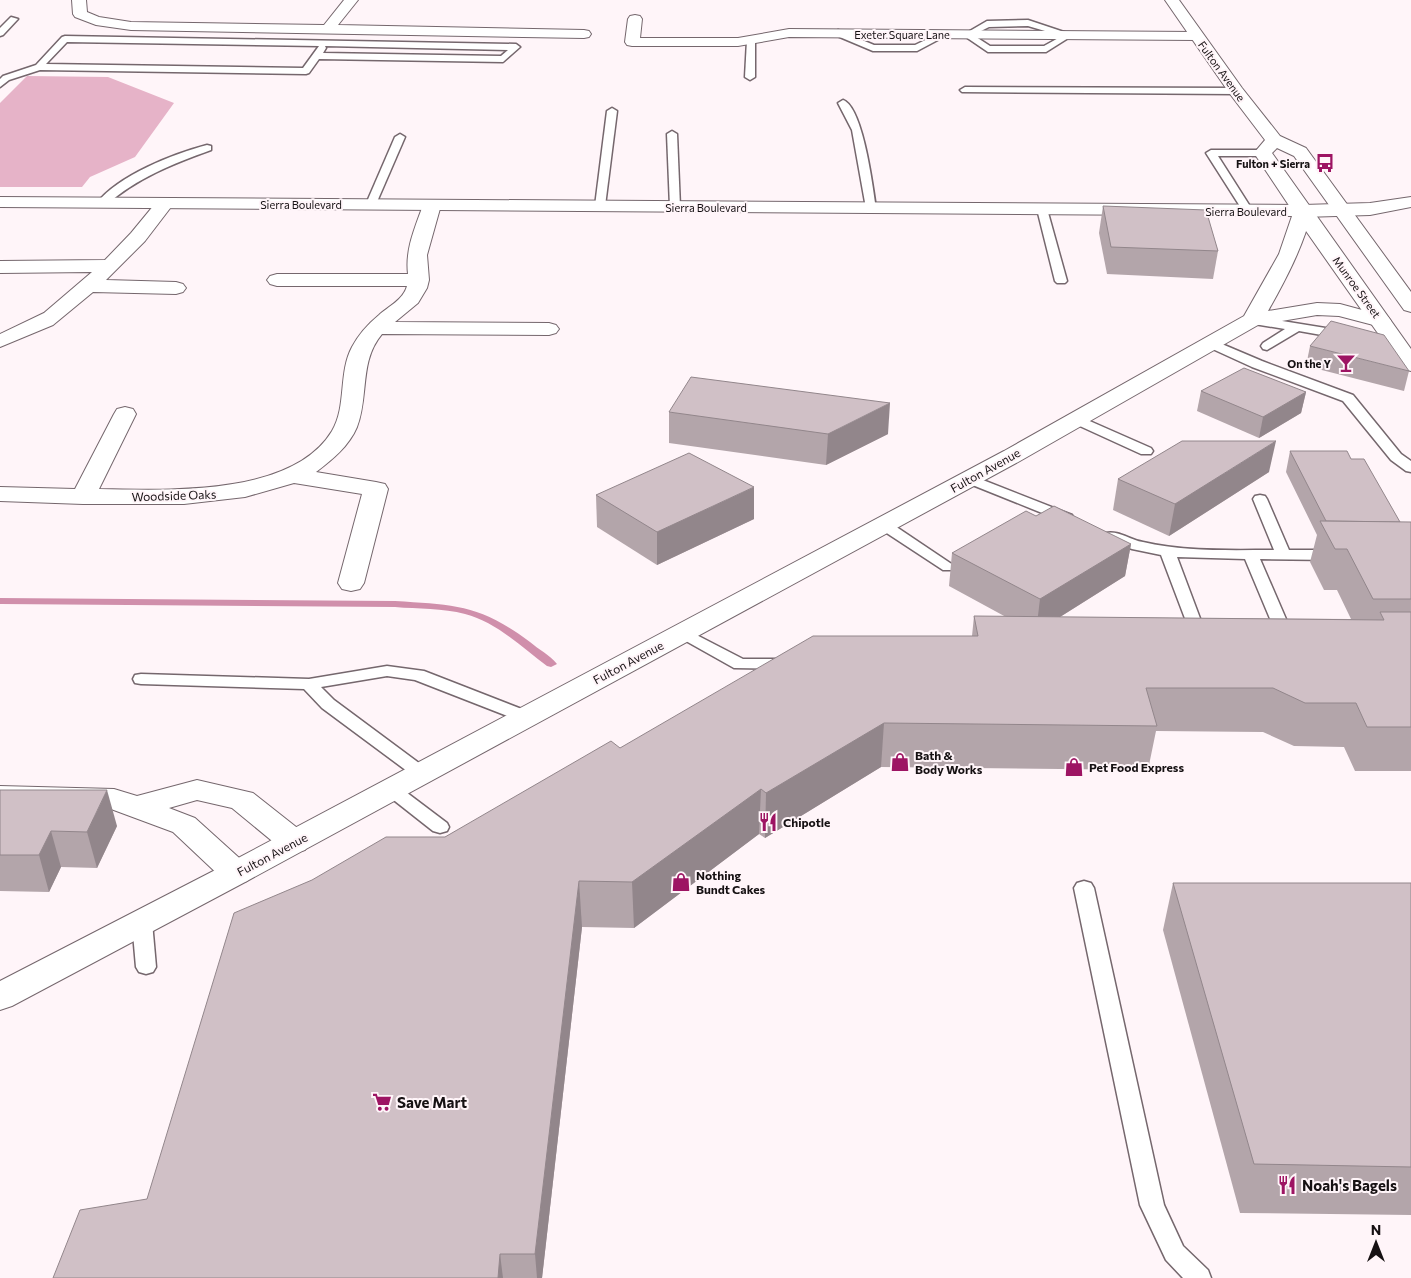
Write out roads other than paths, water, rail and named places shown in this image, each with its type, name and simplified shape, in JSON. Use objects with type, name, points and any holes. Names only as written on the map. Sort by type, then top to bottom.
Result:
[{"type":"street","points":[[79,0],[80,14],[96,21],[131,26],[326,36],[584,34]]},
{"type":"street","points":[[326,36],[351,0]]},
{"type":"street","name":"Fulton Avenue","points":[[1172,0],[1236,91],[1269,146],[1303,210]]},
{"type":"street","name":"Exeter Square Lane","points":[[635,19],[632,42],[738,42],[789,33],[1196,36]]},
{"type":"street","name":"Fulton Avenue","points":[[1269,146],[1300,152],[1342,210]]},
{"type":"street","name":"Sierra Boulevard","points":[[0,202],[1248,211],[1370,209],[1411,202]]},
{"type":"street","points":[[0,340],[46,321],[89,286],[126,252],[148,228],[165,203]]},
{"type":"street","points":[[277,280],[419,280],[416,259],[419,243],[432,205]]},
{"type":"street","points":[[1252,320],[1281,272],[1294,240],[1303,210]]},
{"type":"street","name":"Munroe Street","points":[[1303,210],[1386,335],[1411,364]]},
{"type":"street","points":[[1342,210],[1411,306]]},
{"type":"street","points":[[0,267],[111,266]]},
{"type":"street","name":"Woodside Oaks","points":[[0,494],[83,497],[197,496],[233,492],[262,485],[290,475],[312,464],[335,445],[343,432],[347,421],[354,367],[361,348],[377,328],[408,302],[415,293],[419,280]]},
{"type":"street","points":[[89,286],[176,288]]},
{"type":"street","name":"Fulton Avenue","points":[[0,997],[392,790],[970,479],[1252,320],[1317,308],[1340,310],[1386,335]]},
{"type":"street","points":[[377,328],[549,329]]},
{"type":"street","points":[[83,497],[125,414]]},
{"type":"street","points":[[290,475],[376,489],[351,583]]},
{"type":"street","points":[[135,807],[197,790],[242,800],[294,842]]},
{"type":"street","points":[[0,796],[114,799],[184,825],[236,873]]},
{"type":"lane","points":[[0,33],[14,19]]},
{"type":"lane","points":[[39,66],[64,39],[326,36],[516,47],[503,59],[316,56]]},
{"type":"lane","points":[[0,84],[6,78],[39,66],[306,71],[326,36]]},
{"type":"lane","points":[[750,77],[751,40]]},
{"type":"lane","points":[[965,90],[1236,91]]},
{"type":"lane","points":[[843,103],[857,130],[871,208]]},
{"type":"lane","points":[[600,206],[612,111]]},
{"type":"lane","points":[[672,134],[675,207]]},
{"type":"lane","points":[[371,204],[400,137]]},
{"type":"lane","points":[[1248,211],[1211,153],[1269,146]]},
{"type":"lane","points":[[102,203],[154,167],[207,148]]},
{"type":"lane","points":[[1042,210],[1061,281]]},
{"type":"lane","points":[[1252,320],[1356,337]]},
{"type":"lane","points":[[1267,346],[1297,327]]},
{"type":"lane","points":[[1210,343],[1256,364],[1348,398],[1396,456],[1410,469]]},
{"type":"lane","points":[[1076,420],[1146,451]]},
{"type":"lane","points":[[970,479],[1082,524]]},
{"type":"lane","points":[[1260,499],[1284,555]]},
{"type":"lane","points":[[884,525],[948,567]]},
{"type":"lane","points":[[1101,532],[1137,546],[1184,554],[1352,555]]},
{"type":"lane","points":[[1167,551],[1195,626],[1224,626]]},
{"type":"lane","points":[[1250,554],[1281,626],[1252,626]]},
{"type":"lane","points":[[683,633],[740,664],[800,664]]},
{"type":"lane","points":[[141,679],[309,684],[387,671],[418,675],[526,717]]},
{"type":"lane","points":[[309,684],[328,704],[421,774]]},
{"type":"lane","points":[[392,790],[440,827]]},
{"type":"lane","points":[[1084,888],[1152,1205],[1174,1253],[1199,1278]]},
{"type":"lane","points":[[142,922],[146,967]]},
{"type":"waterway","points":[[0,601],[395,604],[443,607],[482,616],[513,635],[551,664]]},
{"type":"place","name":"Fulton + Sierra","points":[[1325,163]]},
{"type":"place","name":"On the Y","points":[[1346,363]]},
{"type":"place","name":"Bath & Body Works","points":[[900,762]]},
{"type":"place","name":"Pet Food Express","points":[[1074,767]]},
{"type":"place","name":"Chipotle","points":[[768,822]]},
{"type":"place","name":"Nothing Bundt Cakes","points":[[681,882]]},
{"type":"place","name":"Save Mart","points":[[382,1102]]},
{"type":"place","name":"Noah's Bagels","points":[[1287,1185]]}]
